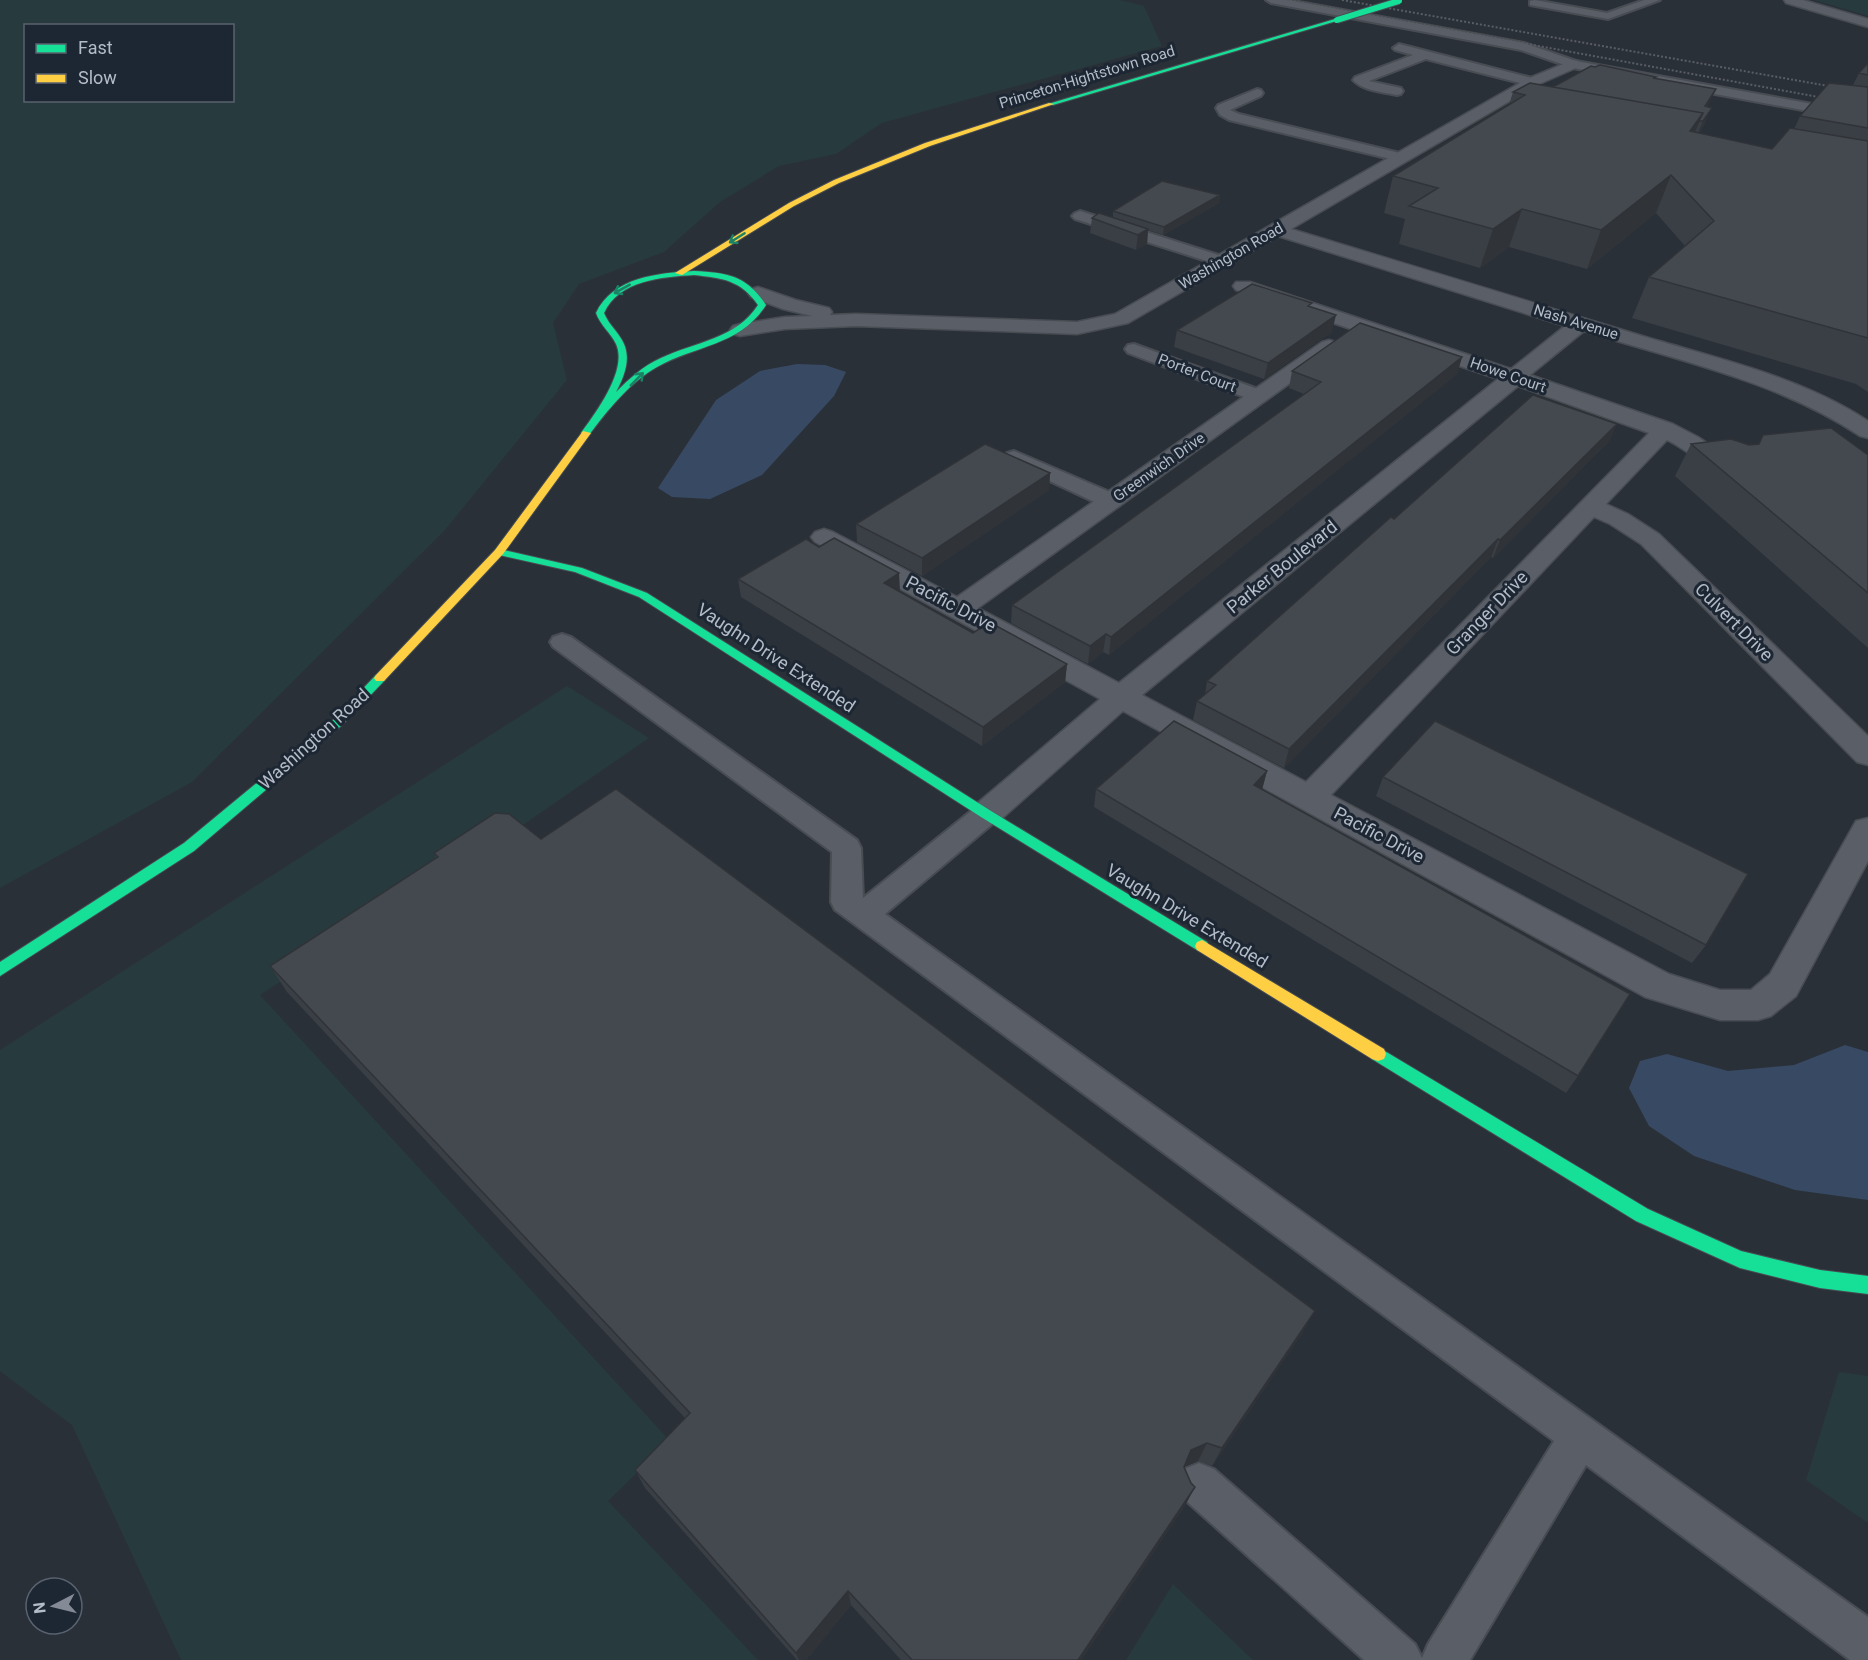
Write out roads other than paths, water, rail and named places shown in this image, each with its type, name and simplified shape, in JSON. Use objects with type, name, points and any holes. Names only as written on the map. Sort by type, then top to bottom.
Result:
[{"type":"main road","name":"Princeton-Hightstown Road","points":[[678,274],[703,262],[735,239],[824,188],[962,132],[1402,1]]},
{"type":"main road","name":"Princeton-Hightstown Road","points":[[759,240],[787,209]]},
{"type":"main road","points":[[745,265],[752,288]]},
{"type":"main road","points":[[678,274],[708,274],[752,288]]},
{"type":"main road","name":"Washington Road","points":[[0,970],[198,840],[337,723],[499,552],[596,420],[617,382],[623,353],[615,333],[603,324],[600,313],[605,301],[617,291],[635,282],[678,274]]},
{"type":"main road","name":"Washington Road","points":[[596,420],[645,371],[679,353],[740,330],[752,321],[760,312],[762,302],[752,288]]},
{"type":"main road","points":[[615,333],[635,341]]},
{"type":"main road","points":[[661,345],[690,344],[718,338]]},
{"type":"main road","name":"Vaughn Drive Extended","points":[[499,552],[578,570],[643,595],[986,814],[1642,1215],[1740,1259],[1820,1279],[1868,1285]]},
{"type":"street","points":[[1790,0],[1868,22]]},
{"type":"street","name":"Washington Road","points":[[740,330],[785,323],[856,320],[1077,328],[1121,320],[1532,82],[1573,64]]},
{"type":"street","points":[[1495,105],[1517,109]]},
{"type":"street","name":"Nash Avenue","points":[[1276,231],[1795,392],[1848,417],[1868,431]]},
{"type":"street","name":"Howe Court","points":[[1243,286],[1665,429],[1690,442],[1732,470]]},
{"type":"street","name":"Washington Road","points":[[752,288],[790,305],[856,320]]},
{"type":"street","name":"Parker Boulevard","points":[[986,814],[1122,696],[1580,324]]},
{"type":"street","name":"Greenwich Drive","points":[[959,609],[1359,325]]},
{"type":"street","name":"Granger Drive","points":[[1310,797],[1665,429]]},
{"type":"street","name":"Culvert Drive","points":[[1589,506],[1619,519],[1650,539],[1868,754]]},
{"type":"street","name":"Pacific Drive","points":[[824,537],[1658,986],[1720,1005],[1758,1005],[1783,986],[1868,830]]},
{"type":"lane","points":[[1271,0],[1524,47],[1573,64],[1868,118]]},
{"type":"lane","points":[[1534,3],[1611,16],[1655,0]]},
{"type":"lane","points":[[1400,48],[1532,82]]},
{"type":"lane","points":[[1397,91],[1366,84],[1359,80],[1425,55]]},
{"type":"lane","points":[[1455,79],[1475,69]]},
{"type":"lane","points":[[1257,93],[1223,108],[1225,112],[1234,117],[1403,158]]},
{"type":"lane","points":[[1080,216],[1222,261]]},
{"type":"lane","name":"Porter Court","points":[[1134,349],[1259,396]]},
{"type":"lane","points":[[996,449],[1111,501]]},
{"type":"lane","points":[[562,642],[847,848],[846,902],[1868,1645]]},
{"type":"lane","points":[[864,914],[986,814]]},
{"type":"lane","points":[[1444,1660],[1581,1436]]},
{"type":"lane","points":[[1199,1484],[1399,1660]]},
{"type":"water","points":[[797,364],[825,365],[846,372],[834,396],[762,475],[710,499],[672,497],[658,488],[716,400],[760,371]]},
{"type":"water","points":[[1845,1045],[1868,1052],[1868,1200],[1795,1190],[1694,1156],[1649,1126],[1629,1088],[1640,1061],[1667,1054],[1728,1071],[1794,1065]]},
{"type":"railway","points":[[1286,0],[1868,106]]},
{"type":"railway","points":[[1342,0],[1868,93]]}]
